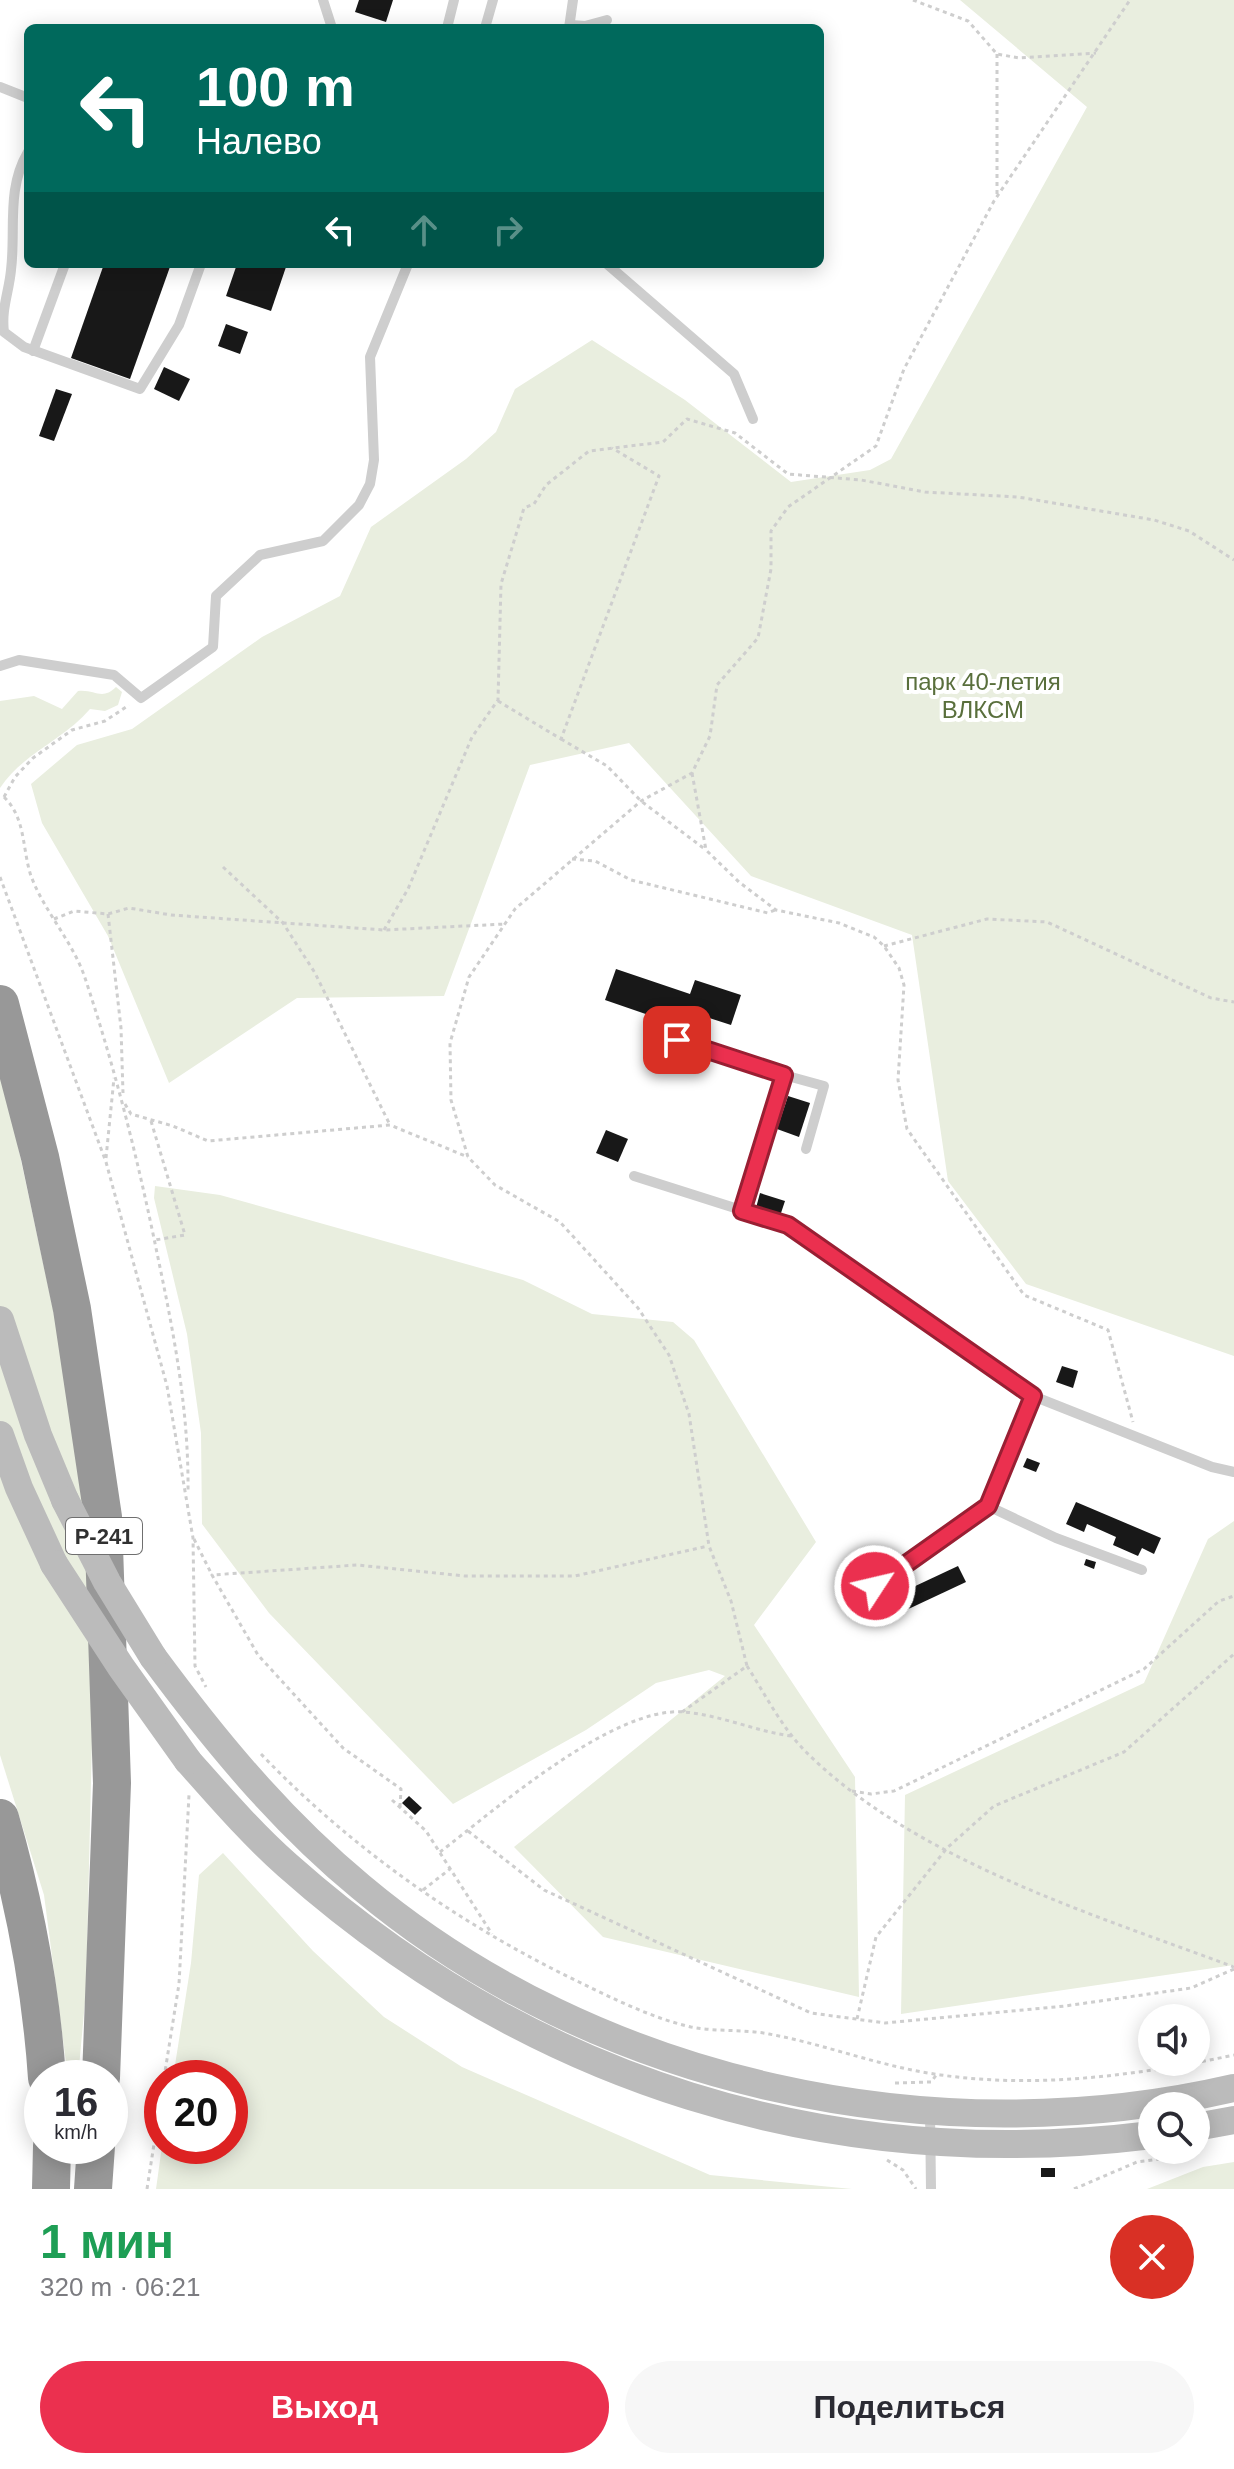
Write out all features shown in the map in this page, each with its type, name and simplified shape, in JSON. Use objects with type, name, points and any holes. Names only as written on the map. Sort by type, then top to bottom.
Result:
[{"type":"highway","name":"Р-241","points":[[0,1004],[37,1143],[72,1309],[103,1517],[112,1783],[102,2060]]},
{"type":"highway","points":[[0,1818],[19,1883],[37,1973],[45,2060]]},
{"type":"highway","points":[[51,2189],[52,2164]]},
{"type":"highway","points":[[93,2189],[95,2164]]},
{"type":"main road","points":[[0,1320],[38,1435],[65,1500],[107,1582],[153,1657],[233,1763],[295,1828],[362,1888],[480,1970],[627,2044],[776,2088],[930,2110],[1076,2113],[1138,2106],[1234,2088]]},
{"type":"main road","points":[[0,1435],[19,1488],[54,1564],[188,1772],[285,1864],[375,1938],[464,1998],[549,2043],[637,2080],[718,2106],[807,2126],[929,2141],[1057,2144],[1138,2136]]},
{"type":"main road","points":[[1210,2124],[1234,2120]]},
{"type":"lane","points":[[323,0],[331,24]]},
{"type":"lane","points":[[448,24],[454,0]]},
{"type":"lane","points":[[486,24],[493,0]]},
{"type":"lane","points":[[570,24],[573,0]]},
{"type":"lane","points":[[592,24],[607,20]]},
{"type":"lane","points":[[0,87],[24,96]]},
{"type":"lane","points":[[24,163],[14,190],[11,272],[1,312],[4,332],[33,351],[140,389],[179,325],[200,268]]},
{"type":"lane","points":[[33,351],[64,268]]},
{"type":"lane","points":[[0,666],[19,660],[114,675],[141,698],[213,647],[216,596],[260,555],[323,541],[359,505],[370,484],[374,460],[370,357],[406,268]]},
{"type":"lane","points":[[612,268],[734,374],[753,419]]},
{"type":"lane","points":[[677,1040],[824,1086],[806,1149]]},
{"type":"lane","points":[[742,1211],[784,1075]]},
{"type":"lane","points":[[634,1176],[788,1225],[1033,1396],[1137,1438],[1234,1472]]},
{"type":"lane","points":[[875,1586],[988,1506],[1033,1396]]},
{"type":"lane","points":[[988,1506],[1056,1538],[1142,1570]]},
{"type":"lane","points":[[930,2110],[931,2189]]},
{"type":"path","points":[[913,0],[968,21],[997,54],[1019,58],[1096,53]]},
{"type":"path","points":[[468,1157],[451,1100],[450,1043],[469,977],[515,909],[641,801],[692,773],[710,736],[717,685],[758,638],[771,569],[771,531],[788,507],[876,446],[904,369],[997,196],[1130,0]]},
{"type":"path","points":[[997,54],[997,196]]},
{"type":"path","points":[[384,930],[408,889],[472,737],[498,700],[501,584],[518,522],[524,508],[534,504],[546,485],[589,451],[609,446],[663,442],[687,419],[735,433],[788,474],[925,492],[1018,497],[1154,520],[1189,531],[1234,560]]},
{"type":"path","points":[[561,739],[659,476],[609,446]]},
{"type":"path","points":[[141,698],[105,721],[72,730],[15,777],[2,798],[14,807],[32,878],[84,974],[123,1100],[180,1364],[189,1439],[188,1501]]},
{"type":"path","points":[[498,700],[607,766],[641,801],[706,850],[739,882],[776,910],[839,923],[874,937],[884,946],[899,968],[904,985],[898,1080],[907,1129],[1024,1295],[1108,1330],[1137,1438]]},
{"type":"path","points":[[692,773],[706,850]]},
{"type":"path","points":[[572,859],[595,861],[631,880],[768,913],[776,910]]},
{"type":"path","points":[[223,867],[283,923],[315,973],[390,1125]]},
{"type":"path","points":[[0,877],[106,1162],[167,1386],[193,1538],[195,1666],[215,1698]]},
{"type":"path","points":[[54,919],[74,911],[108,914],[129,908],[171,915],[384,930],[505,924]]},
{"type":"path","points":[[108,914],[121,1028],[123,1100],[131,1114],[173,1126],[208,1141],[390,1125],[468,1157],[495,1185],[560,1222],[638,1308],[669,1355],[689,1414],[709,1546],[731,1601],[747,1666],[792,1736],[848,1791],[947,1848],[1039,1894],[1234,1968]]},
{"type":"path","points":[[884,946],[987,919],[1047,922],[1211,998],[1234,1002]]},
{"type":"path","points":[[106,1162],[115,1074]]},
{"type":"path","points":[[151,1121],[185,1235],[154,1240]]},
{"type":"path","points":[[193,1538],[258,1655],[343,1748],[401,1789],[400,1807]]},
{"type":"path","points":[[212,1575],[357,1565],[465,1576],[575,1576],[709,1546]]},
{"type":"path","points":[[848,1791],[871,1794],[894,1791],[1144,1669],[1219,1601],[1234,1596]]},
{"type":"path","points":[[857,2019],[876,1937],[947,1848],[994,1806],[1124,1752],[1234,1654]]},
{"type":"path","points":[[682,1712],[747,1666]]},
{"type":"path","points":[[440,1852],[553,1766],[639,1718],[682,1712],[757,1731],[792,1736]]},
{"type":"path","points":[[251,1744],[303,1798],[350,1839],[494,1937],[616,2000],[691,2027],[768,2033],[927,2073],[1086,2078],[1148,2072],[1234,2055]]},
{"type":"path","points":[[167,2060],[179,1984],[188,1772]]},
{"type":"path","points":[[392,1800],[426,1831],[494,1937]]},
{"type":"path","points":[[468,1831],[544,1890],[811,2013],[885,2023],[935,2015],[1065,2006],[1191,1988],[1234,1968]]},
{"type":"path","points":[[423,1890],[450,1869]]},
{"type":"path","points":[[880,2158],[903,2170],[916,2189]]},
{"type":"path","points":[[1074,2189],[1138,2162]]},
{"type":"path","points":[[147,2189],[151,2164]]},
{"type":"green space","name":"парк 40-летия ВЛКСМ","points":[[960,0],[1234,0],[1234,1356],[1026,1284],[948,1181],[912,935],[751,876],[629,743],[530,765],[444,996],[297,998],[169,1083],[108,936],[42,823],[31,784],[77,745],[132,729],[262,637],[340,596],[371,527],[466,459],[496,432],[515,389],[592,340],[685,400],[791,482],[870,470],[891,459],[1087,107]]},
{"type":"green space","points":[[116,687],[122,692],[118,705],[105,711],[90,709],[68,730],[20,765],[0,788],[0,701],[34,696],[62,709],[78,691],[102,694]]},
{"type":"green space","points":[[0,1063],[64,1360],[87,1500],[92,1740],[86,1991],[80,2060],[66,2060],[44,1895],[0,1755]]},
{"type":"green space","points":[[155,1186],[220,1195],[523,1280],[592,1314],[673,1322],[694,1340],[816,1542],[754,1625],[855,1777],[859,1997],[603,1937],[514,1847],[725,1676],[709,1670],[656,1683],[586,1730],[453,1804],[269,1613],[202,1524],[201,1433],[187,1334],[154,1198]]},
{"type":"green space","points":[[1234,1521],[1234,1965],[901,2014],[905,1795],[1144,1683],[1208,1539]]},
{"type":"green space","points":[[223,1853],[313,1951],[384,2017],[462,2067],[710,2175],[852,2189],[156,2189],[159,2164],[248,2164],[248,2060],[176,2060],[191,1963],[199,1875]]},
{"type":"green space","points":[[1234,2162],[1234,2189],[1147,2189],[1203,2167]]},
{"type":"building","points":[[359,0],[393,0],[386,22],[355,12]]},
{"type":"building","points":[[103,268],[170,268],[130,379],[71,358]]},
{"type":"building","points":[[236,268],[286,268],[271,311],[226,296]]},
{"type":"building","points":[[226,324],[248,332],[240,354],[218,346]]},
{"type":"building","points":[[164,367],[190,379],[179,401],[154,389]]},
{"type":"building","points":[[56,389],[72,394],[54,441],[39,436]]},
{"type":"building","points":[[616,969],[690,994],[695,980],[741,995],[731,1025],[700,1015],[695,1031],[605,1000]]},
{"type":"building","points":[[788,1096],[810,1103],[799,1137],[777,1129]]},
{"type":"building","points":[[606,1130],[628,1139],[618,1162],[596,1153]]},
{"type":"building","points":[[760,1193],[785,1201],[780,1216],[756,1208]]},
{"type":"building","points":[[1062,1366],[1078,1371],[1073,1388],[1056,1382]]},
{"type":"building","points":[[1027,1458],[1040,1463],[1036,1472],[1023,1467]]},
{"type":"building","points":[[1076,1502],[1161,1538],[1154,1554],[1142,1548],[1138,1556],[1113,1545],[1116,1537],[1087,1524],[1084,1532],[1066,1524]]},
{"type":"building","points":[[1086,1559],[1096,1562],[1094,1569],[1084,1565]]},
{"type":"building","points":[[958,1566],[966,1582],[902,1612],[894,1596]]},
{"type":"building","points":[[409,1796],[422,1808],[415,1815],[402,1803]]},
{"type":"building","points":[[1041,2168],[1055,2168],[1055,2177],[1041,2177]]},
{"type":"route","points":[[677,1040],[784,1075],[742,1211],[788,1225],[1033,1396],[988,1506],[875,1586]]}]
